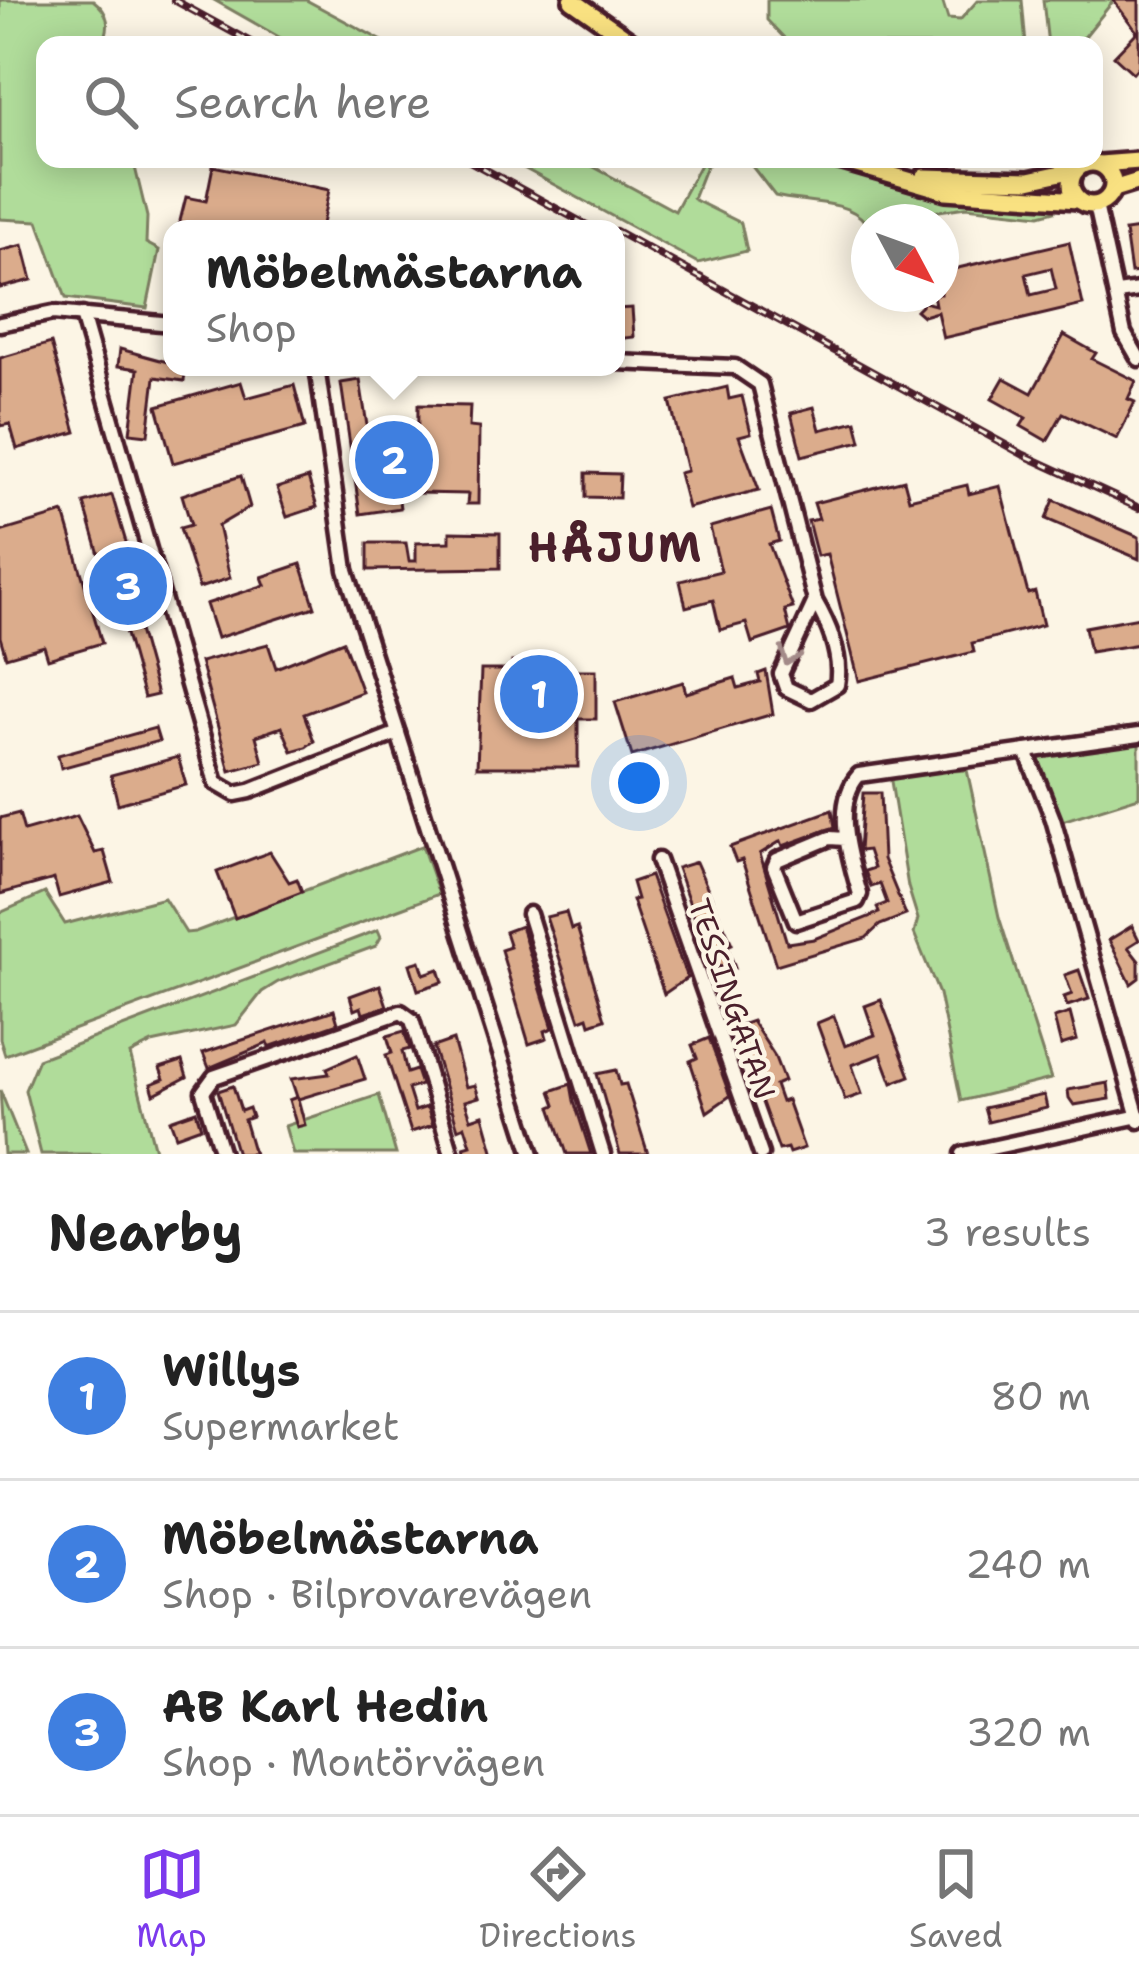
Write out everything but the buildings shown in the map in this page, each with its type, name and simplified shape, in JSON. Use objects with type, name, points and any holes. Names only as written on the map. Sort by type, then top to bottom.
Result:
[{"type":"main road","points":[[572,0],[623,36]]},
{"type":"main road","points":[[1103,164],[1139,161]]},
{"type":"main road","points":[[1103,167],[1112,176],[1113,189]]},
{"type":"main road","points":[[866,168],[946,190],[1096,205],[1113,189],[1139,181]]},
{"type":"main road","points":[[879,172],[991,181],[1057,178],[1078,168]]},
{"type":"main road","points":[[1075,170],[1071,186],[1078,200]]},
{"type":"street","points":[[1096,205],[1124,333],[1139,359]]},
{"type":"street","points":[[1117,293],[1139,290]]},
{"type":"street","points":[[0,324],[53,314],[163,323]]},
{"type":"street","points":[[82,315],[216,783],[235,794],[250,791],[398,733]]},
{"type":"street","points":[[625,362],[735,367],[751,373],[768,409],[815,601],[827,622],[839,671],[838,685],[811,700],[786,688],[782,674],[815,601]]},
{"type":"street","points":[[318,376],[346,570],[532,1154]]},
{"type":"street","points":[[844,839],[830,838],[777,860],[774,867],[796,921],[857,901],[844,839],[850,788],[859,775],[1139,736]]},
{"type":"street","points":[[964,1154],[1138,1118],[1054,818],[1026,751]]},
{"type":"street","name":"TESSINGATAN","points":[[658,860],[761,1154]]},
{"type":"street","points":[[529,914],[603,1154]]},
{"type":"street","points":[[222,1154],[203,1092],[206,1084],[401,1012],[412,1020],[452,1154]]},
{"type":"green space","points":[[0,0],[93,0],[106,15],[105,36],[36,36],[36,168],[135,168],[147,217],[146,243],[159,250],[147,308],[66,298],[38,221],[0,219]]},
{"type":"green space","points":[[214,0],[306,0],[373,36],[277,36]]},
{"type":"green space","points":[[767,0],[942,0],[948,19],[960,20],[978,0],[1022,0],[1025,36],[782,36],[767,20]]},
{"type":"green space","points":[[1043,0],[1114,0],[1085,36],[1047,36]]},
{"type":"green space","points":[[524,168],[596,168],[675,211],[698,168],[705,168],[693,199],[741,223],[747,251],[698,263]]},
{"type":"green space","points":[[753,168],[844,168],[941,197],[1054,203],[1055,211],[1040,215],[959,208],[959,204],[851,204],[851,211],[775,196]]},
{"type":"green space","points":[[1139,741],[1139,797],[1059,822],[1038,757]]},
{"type":"green space","points":[[967,770],[999,917],[1051,1079],[961,1101],[939,994],[914,933],[918,919],[908,887],[890,775]]},
{"type":"green space","points":[[422,846],[439,894],[5,1055],[0,1039],[0,913],[45,893],[65,924],[164,898],[186,933],[195,932]]},
{"type":"green space","points":[[378,930],[381,937],[376,946],[262,992],[236,1025],[152,1043],[130,1054],[156,1154],[41,1154],[25,1090],[38,1059]]},
{"type":"green space","points":[[0,1090],[26,1154],[4,1154]]},
{"type":"green space","points":[[379,1095],[396,1154],[293,1154],[285,1126]]},
{"type":"railway","points":[[174,0],[240,36]]},
{"type":"railway","points":[[482,168],[578,220]]},
{"type":"railway","points":[[625,236],[1024,455],[1139,508]]},
{"type":"place","name":"Möbelmästarna","points":[[394,460]]},
{"type":"place","name":"AB Karl Hedin","points":[[128,586]]},
{"type":"place","name":"Willys","points":[[539,694]]},
{"type":"district","name":"HÅJUM","points":[[616,547]]}]
